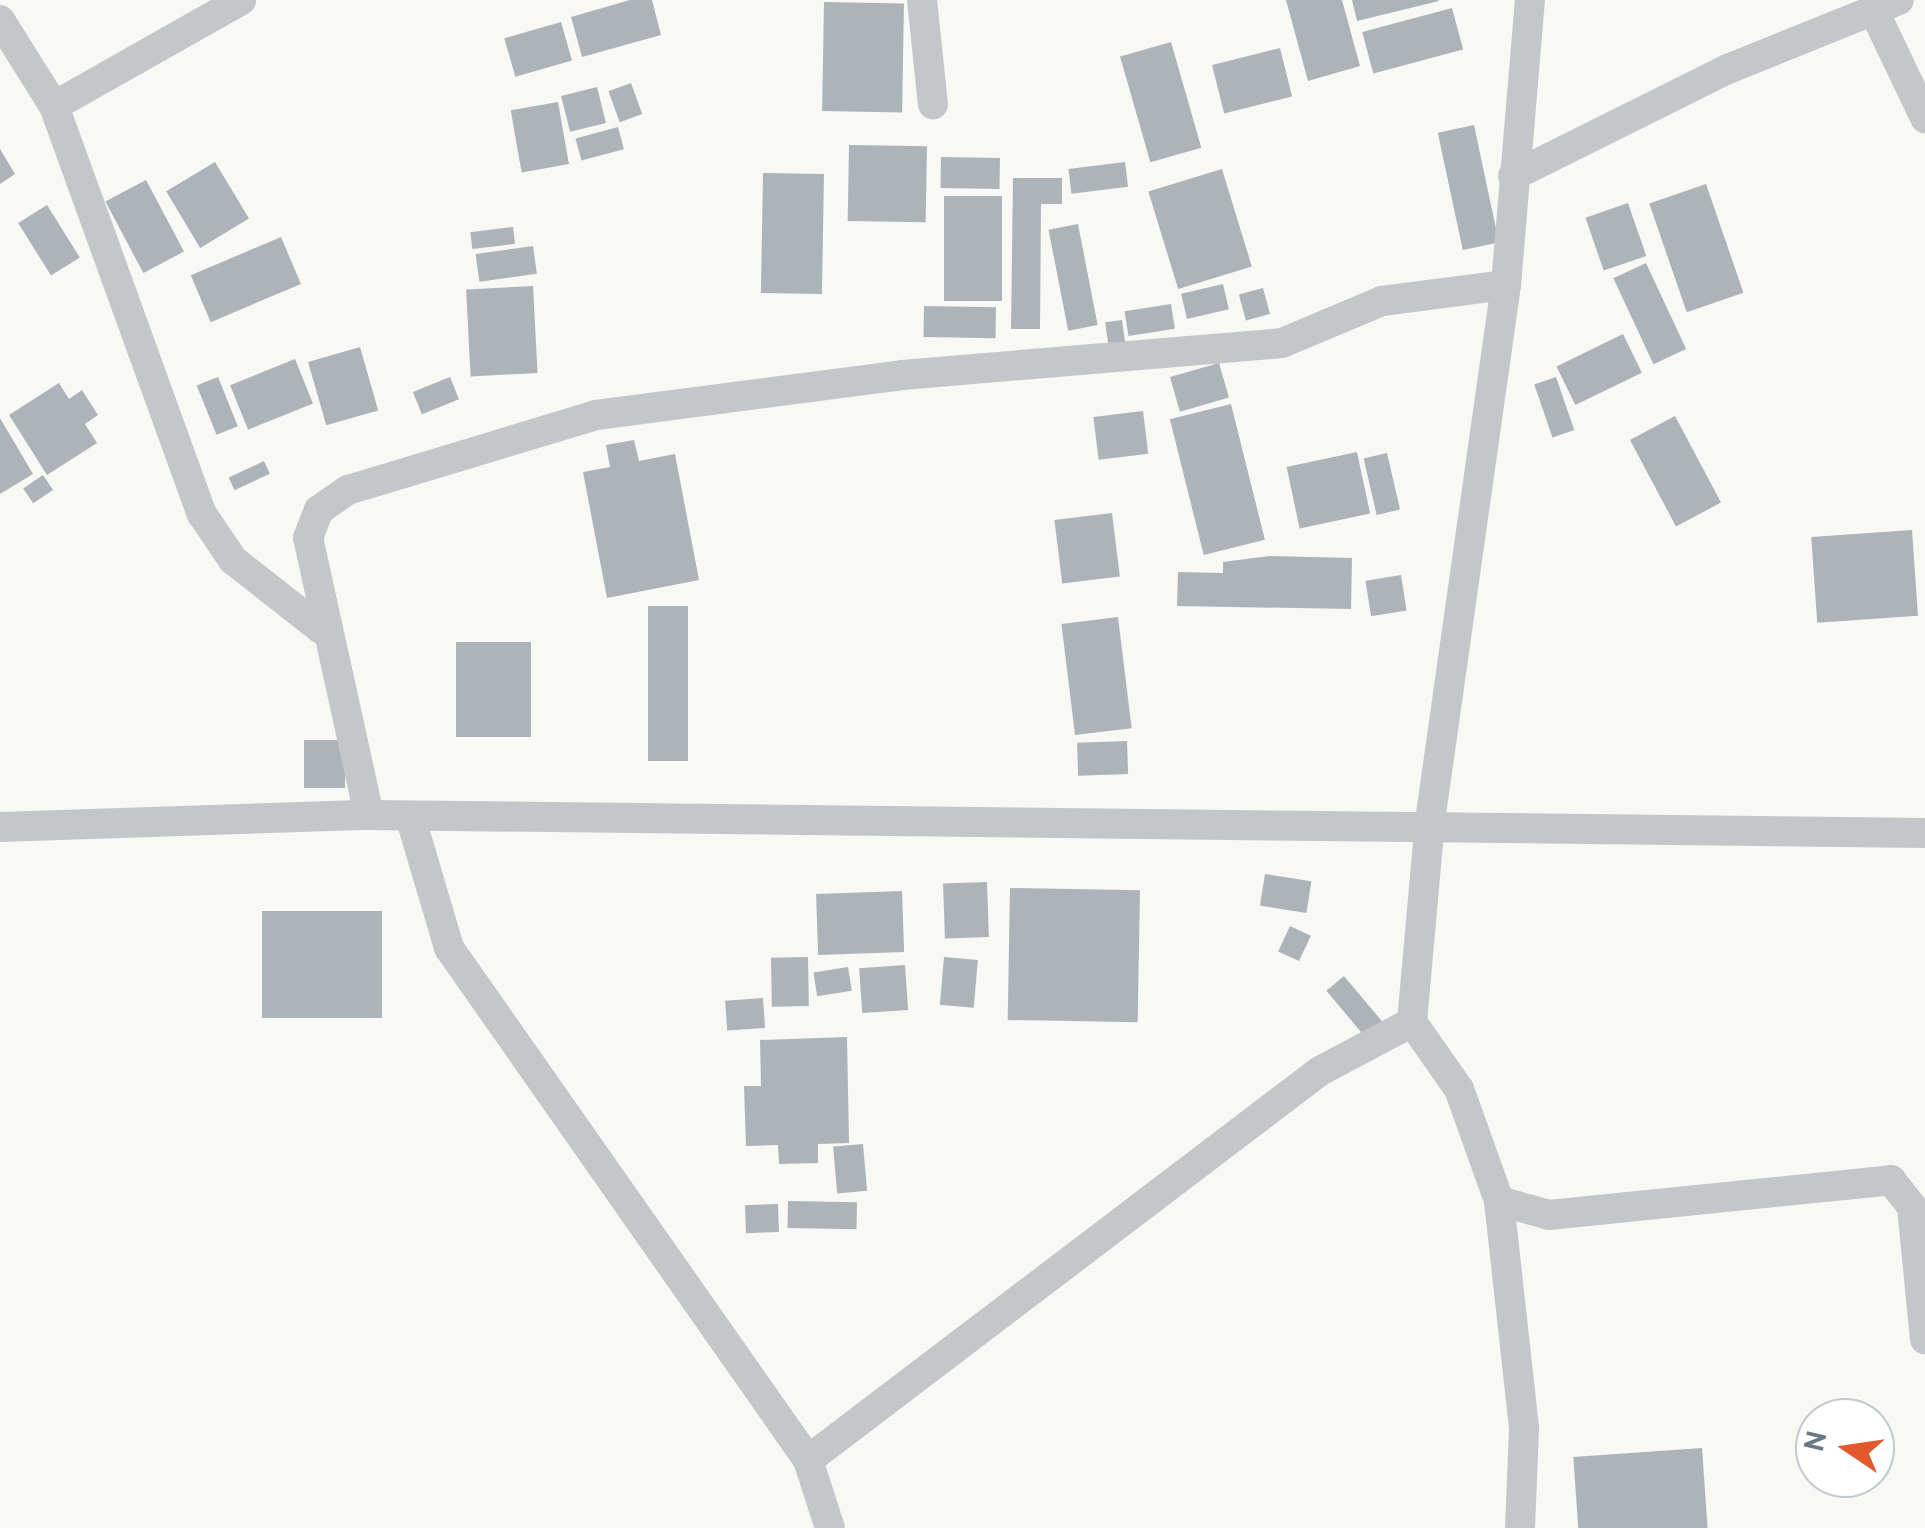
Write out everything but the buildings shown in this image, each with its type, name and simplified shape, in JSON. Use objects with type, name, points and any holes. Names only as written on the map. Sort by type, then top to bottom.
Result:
[{"type":"street","points":[[54,106],[241,0]]},
{"type":"street","points":[[922,0],[934,104]]},
{"type":"street","points":[[1520,1528],[1524,1429],[1500,1201],[1458,1089],[1412,1022],[1430,822],[1506,285],[1530,0]]},
{"type":"street","points":[[1513,176],[1728,70],[1886,6],[1925,118]]},
{"type":"street","points":[[0,20],[54,106],[202,514],[232,560],[322,629]]},
{"type":"street","points":[[370,815],[322,629],[308,538],[319,510],[348,490],[596,416],[902,375],[1282,342],[1382,301],[1506,285]]},
{"type":"street","points":[[0,828],[370,815],[1430,822],[1925,833]]},
{"type":"street","points":[[410,816],[449,948],[808,1460],[830,1528]]},
{"type":"street","points":[[808,1460],[1320,1071],[1412,1022]]},
{"type":"street","points":[[1500,1201],[1549,1215],[1793,1186],[1891,1180],[1915,1188],[1925,1339]]}]
